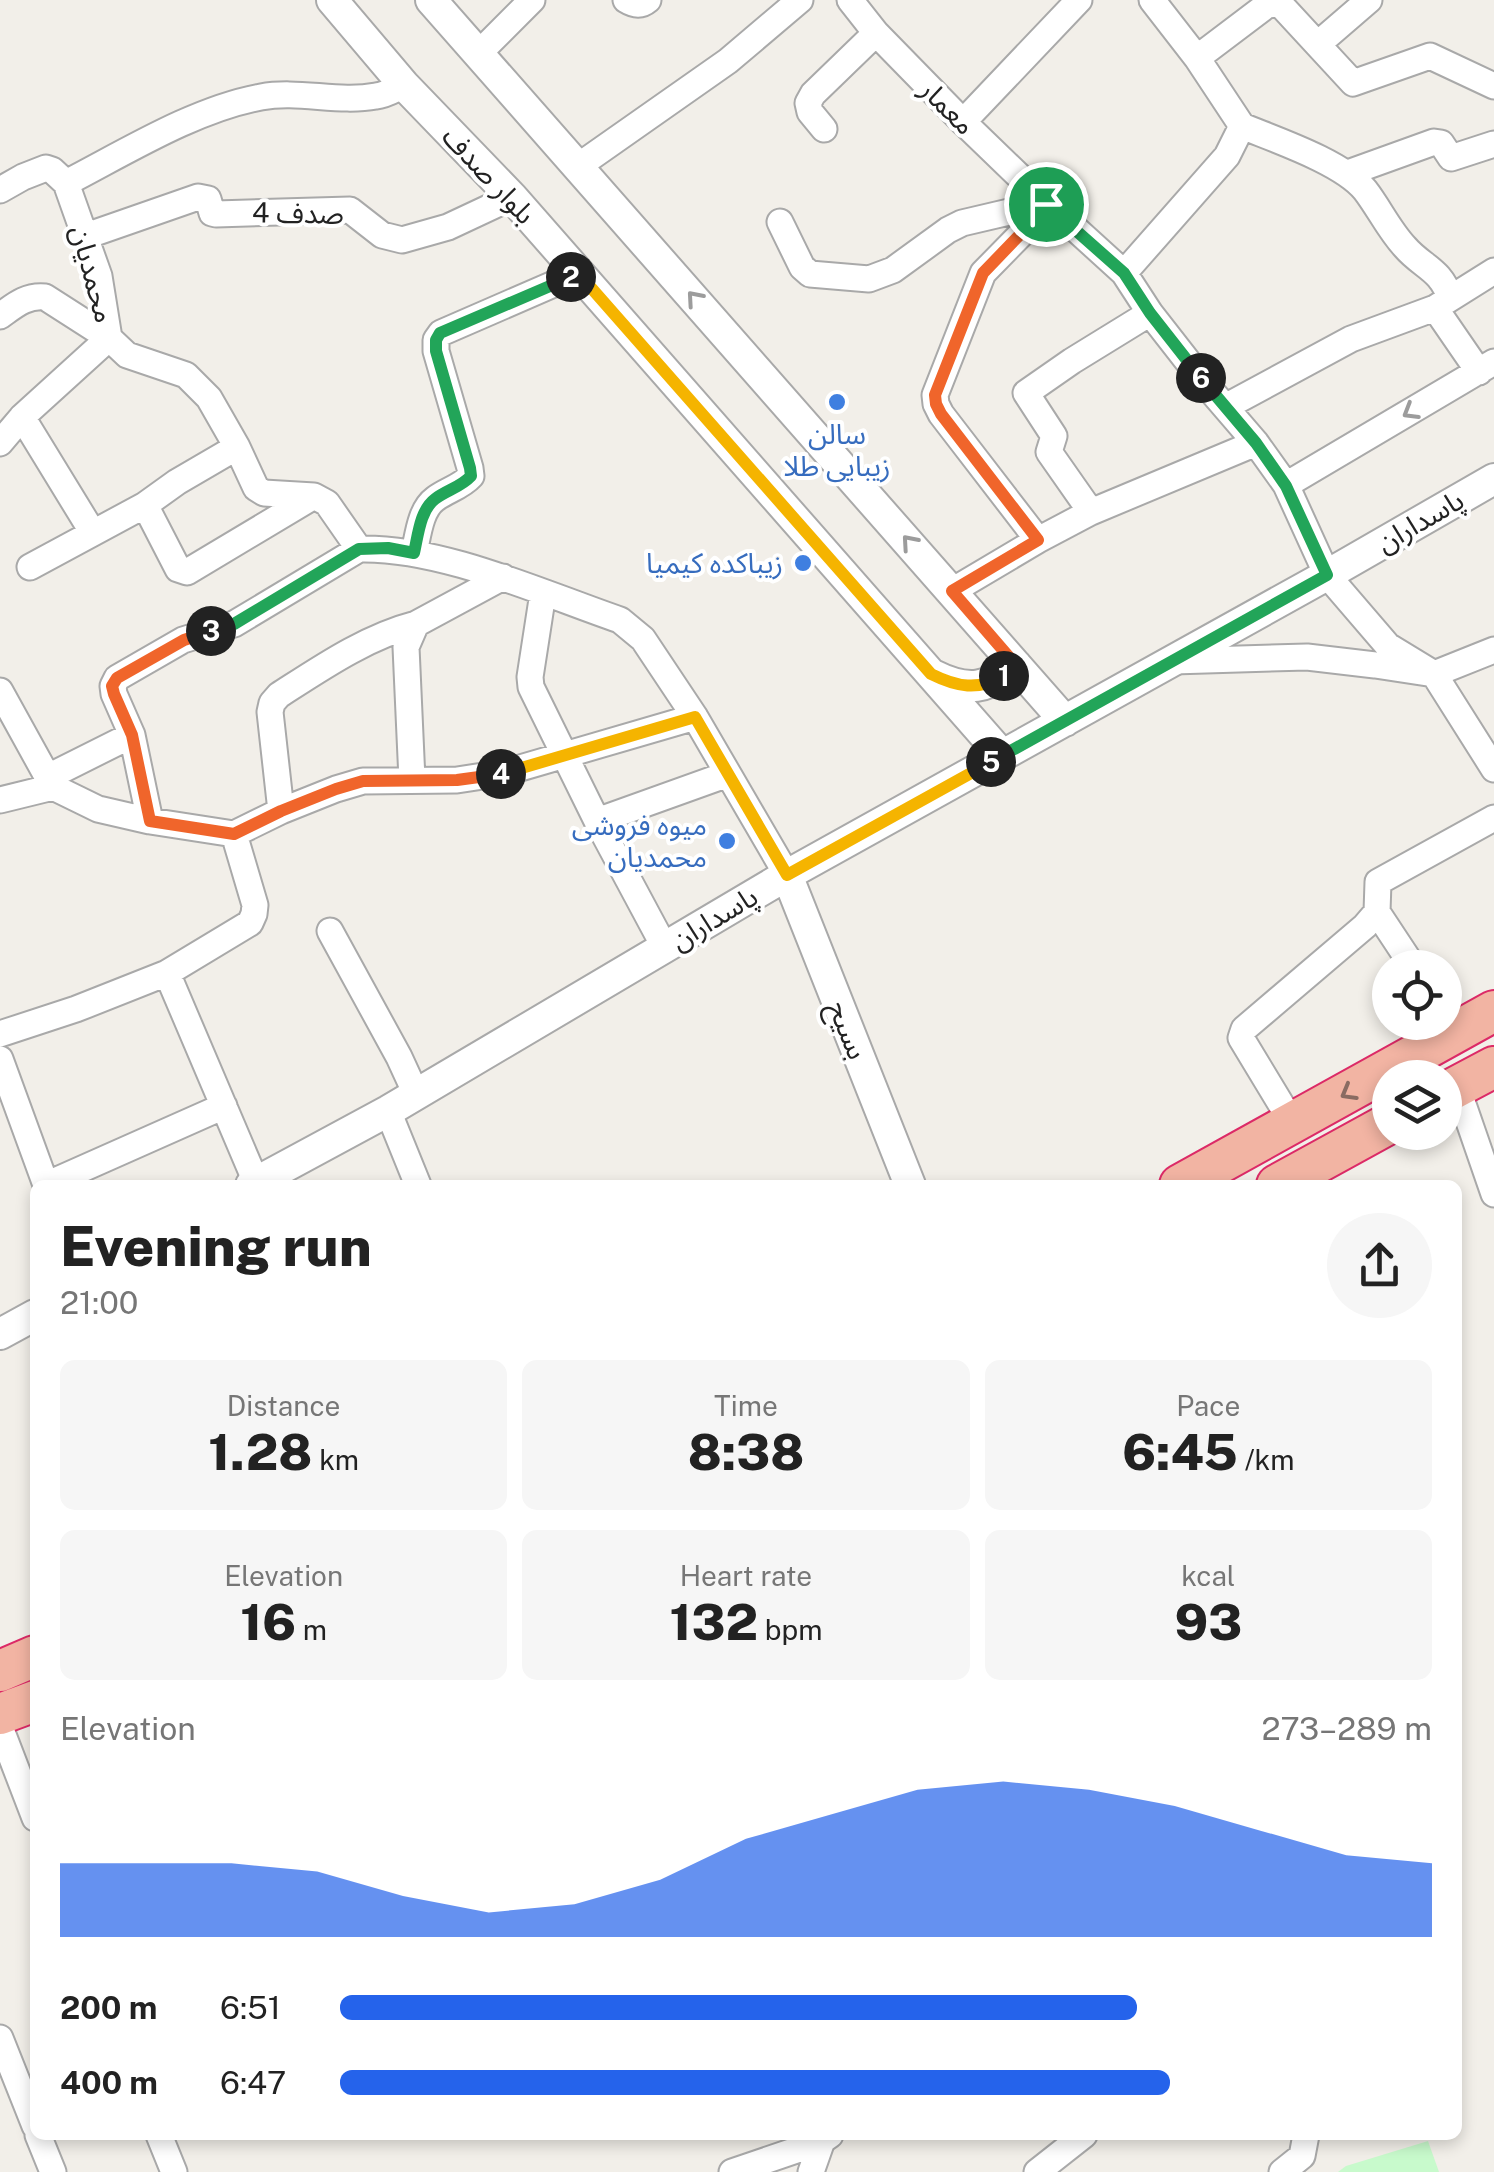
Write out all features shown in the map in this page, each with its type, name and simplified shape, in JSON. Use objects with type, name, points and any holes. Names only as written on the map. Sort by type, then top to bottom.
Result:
[{"type":"highway","points":[[1462,1018],[1494,1010]]},
{"type":"highway","points":[[1189,1180],[1293,1124],[1422,1040]]},
{"type":"highway","points":[[1462,1084],[1494,1067]]},
{"type":"highway","points":[[1296,1180],[1327,1172],[1372,1137]]},
{"type":"highway","points":[[0,1670],[30,1658]]},
{"type":"highway","points":[[0,1714],[30,1703]]},
{"type":"street","name":"بلوار صدف","points":[[332,0],[404,85],[512,196],[1002,756]]},
{"type":"street","points":[[431,0],[1065,721]]},
{"type":"street","points":[[480,53],[532,0]]},
{"type":"street","points":[[626,0],[634,5],[648,0]]},
{"type":"street","points":[[577,167],[728,61],[800,0]]},
{"type":"street","points":[[962,122],[1079,0]]},
{"type":"street","points":[[1152,0],[1242,126],[1348,173],[1364,189],[1406,249],[1446,284],[1442,303],[1486,367],[1286,486]]},
{"type":"street","points":[[1318,44],[1370,0]]},
{"type":"street","points":[[1197,58],[1267,5],[1280,4],[1353,83],[1430,56],[1494,86]]},
{"type":"street","points":[[824,128],[810,112],[808,102],[864,12]]},
{"type":"street","name":"معمار","points":[[864,12],[962,122],[1124,273],[1150,313],[1227,406],[1286,486],[1327,575],[1388,646],[1434,674]]},
{"type":"street","points":[[0,190],[40,169],[52,170],[66,183],[208,112],[260,97],[380,96],[404,85]]},
{"type":"street","points":[[1124,273],[1227,156],[1242,126]]},
{"type":"street","points":[[1348,173],[1434,142],[1440,143],[1451,158],[1494,144]]},
{"type":"street","name":"محمدیان","points":[[66,183],[98,276],[109,338],[127,355],[186,375],[210,398],[256,488],[264,493],[314,496]]},
{"type":"street","name":"صدف 4","points":[[86,236],[198,197],[208,198],[212,213],[216,214],[350,210],[382,235],[402,240],[448,227],[512,196]]},
{"type":"street","points":[[780,222],[802,267],[810,274],[869,278],[892,270],[962,223],[1046,204]]},
{"type":"street","points":[[1038,540],[941,414],[935,395],[983,273],[1046,204]]},
{"type":"street","points":[[1227,406],[1351,338],[1442,303],[1494,271]]},
{"type":"street","points":[[414,553],[426,509],[471,476],[436,351],[440,333],[579,274]]},
{"type":"street","points":[[0,316],[26,299],[44,297],[109,338],[0,443]]},
{"type":"street","points":[[1091,512],[1049,452],[1054,436],[1026,393],[1150,313]]},
{"type":"street","points":[[22,418],[93,533]]},
{"type":"street","points":[[952,591],[1091,512],[1256,443]]},
{"type":"street","points":[[30,568],[145,505],[237,447]]},
{"type":"street","name":"پاسداران","points":[[261,1180],[388,1111],[787,875],[1494,478]]},
{"type":"street","points":[[145,505],[178,569],[186,572],[314,496],[327,503],[359,549]]},
{"type":"street","points":[[150,821],[132,735],[112,686],[117,678],[184,640],[234,624],[359,549],[388,548],[503,577],[620,620],[633,629],[695,717],[787,875]]},
{"type":"street","points":[[281,811],[272,702],[342,656],[416,624],[503,577]]},
{"type":"street","points":[[543,594],[531,687],[664,948]]},
{"type":"street","points":[[412,780],[406,647],[416,624]]},
{"type":"street","points":[[1173,661],[1307,657],[1434,674],[1494,650]]},
{"type":"street","points":[[931,674],[946,682],[976,686],[1002,677],[1016,665]]},
{"type":"street","points":[[1434,674],[1494,769]]},
{"type":"street","points":[[0,691],[50,782],[98,808],[150,821],[234,834],[281,811],[363,781],[457,780],[504,773],[695,717]]},
{"type":"street","points":[[0,800],[50,782],[132,735]]},
{"type":"street","points":[[597,820],[728,774]]},
{"type":"street","points":[[1402,950],[1377,912],[1378,882],[1494,818]]},
{"type":"street","points":[[0,1034],[168,973],[250,923],[255,905],[234,834]]},
{"type":"street","name":"بسیح","points":[[787,875],[908,1180]]},
{"type":"street","points":[[1293,1124],[1241,1038],[1244,1028],[1377,912]]},
{"type":"street","points":[[330,931],[416,1094]]},
{"type":"street","points":[[168,973],[252,1180]]},
{"type":"street","points":[[0,1059],[44,1180]]},
{"type":"street","points":[[57,1180],[224,1106]]},
{"type":"street","points":[[388,1111],[416,1180]]},
{"type":"street","points":[[1462,1117],[1494,1194]]},
{"type":"street","points":[[0,1334],[30,1318]]},
{"type":"street","points":[[0,1727],[30,1805]]},
{"type":"street","points":[[0,2038],[30,2113]]},
{"type":"street","points":[[40,2140],[53,2172]]},
{"type":"street","points":[[161,2140],[174,2172]]},
{"type":"street","points":[[732,2172],[817,2140]]},
{"type":"street","points":[[811,2172],[824,2140]]},
{"type":"street","points":[[1037,2172],[1078,2140]]},
{"type":"street","points":[[1282,2172],[1302,2156],[1305,2140]]},
{"type":"green space","points":[[1428,2141],[1439,2172],[1338,2172],[1346,2166]]},
{"type":"place","name":"سالن زیبایی طلا","points":[[837,402]]},
{"type":"place","name":"زیباکده کیمیا","points":[[803,563]]},
{"type":"place","name":"میوه فروشی محمدیان","points":[[727,841]]},
{"type":"route","points":[[1046,204],[1124,273],[1150,313],[1256,443],[1286,486],[1327,575],[787,875],[695,717],[504,773],[457,780],[363,781],[281,811],[234,834],[150,821],[132,735],[112,686],[117,678],[184,640],[234,624],[359,549],[388,548],[414,553],[426,509],[471,476],[436,351],[440,333],[579,274],[931,674],[964,686],[991,683],[1002,677],[1016,665],[952,591],[1038,540],[941,414],[935,395],[983,273],[1046,204]]}]
